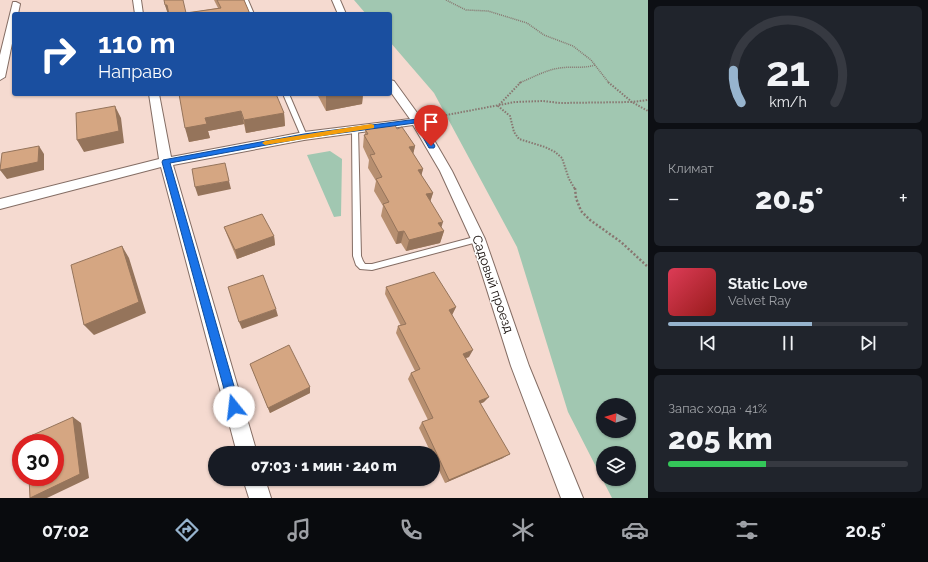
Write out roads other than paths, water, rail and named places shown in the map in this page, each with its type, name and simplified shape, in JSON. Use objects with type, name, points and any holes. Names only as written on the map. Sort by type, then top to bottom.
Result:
[{"type":"street","points":[[136,0],[139,12]]},
{"type":"street","points":[[336,0],[341,12]]},
{"type":"street","points":[[14,12],[16,4]]},
{"type":"street","points":[[0,77],[12,22]]},
{"type":"street","name":"Садовый проезд","points":[[392,85],[417,121],[446,171],[478,239],[520,366],[572,498]]},
{"type":"street","points":[[154,96],[166,162],[245,446]]},
{"type":"street","points":[[0,204],[166,162],[304,136],[355,128],[417,121]]},
{"type":"street","points":[[256,486],[260,498]]},
{"type":"lane","points":[[246,0],[251,12]]},
{"type":"lane","points":[[287,96],[304,136]]},
{"type":"lane","points":[[355,128],[357,256],[363,267],[372,267],[478,239]]}]
